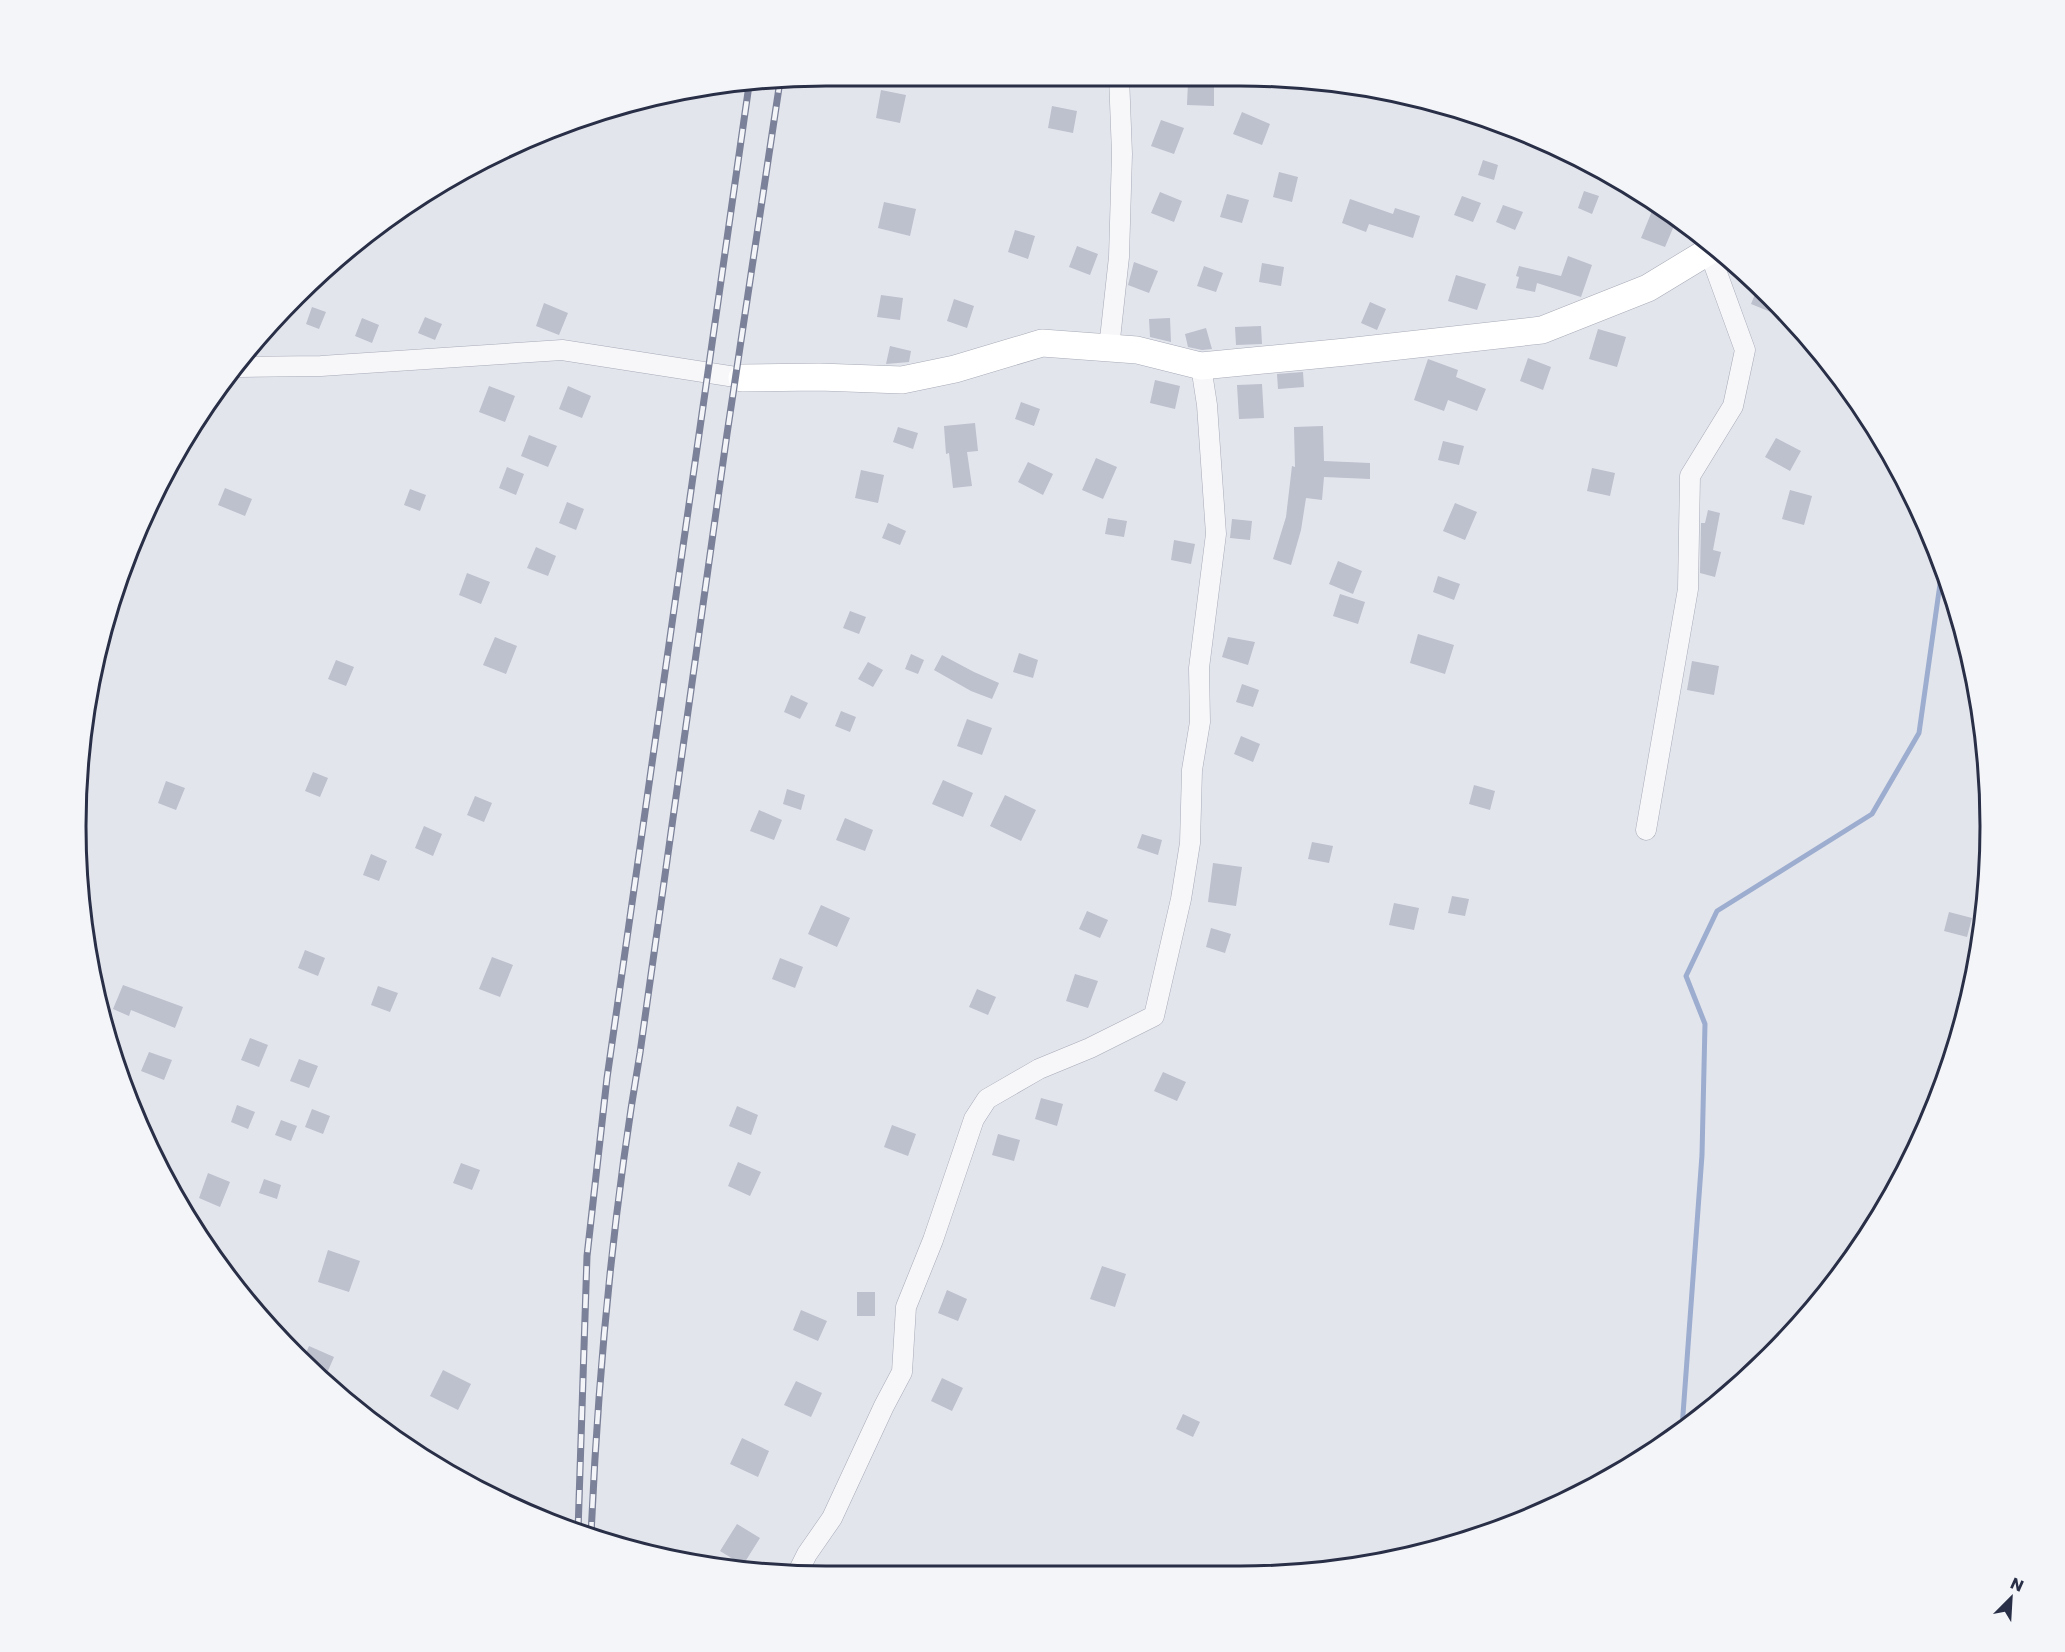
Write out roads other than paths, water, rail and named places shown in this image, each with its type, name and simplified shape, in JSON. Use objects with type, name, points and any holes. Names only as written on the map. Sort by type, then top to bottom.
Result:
[{"type":"street","points":[[1109,348],[1119,257],[1122,154],[1119,85]]},
{"type":"street","points":[[246,367],[321,366],[562,350],[742,378],[819,376],[902,380],[955,369],[1042,344],[1137,350],[1201,366],[1542,330],[1648,288],[1706,252]]},
{"type":"street","points":[[1646,830],[1688,588],[1690,476],[1733,406],[1744,350],[1714,259]]},
{"type":"street","points":[[801,1565],[832,1518],[902,1372],[906,1307],[933,1240],[974,1119],[987,1099],[1039,1069],[1090,1048],[1154,1016],[1181,899],[1190,843],[1192,770],[1200,722],[1199,668],[1216,534],[1201,366]]},
{"type":"waterway","points":[[1683,1418],[1702,1155],[1705,1024],[1686,976],[1717,911],[1872,814],[1919,733],[1940,587]]},
{"type":"railway","points":[[591,1528],[602,1354],[614,1233],[727,434],[779,87]]},
{"type":"railway","points":[[578,1523],[587,1256],[607,1078],[748,90]]}]
